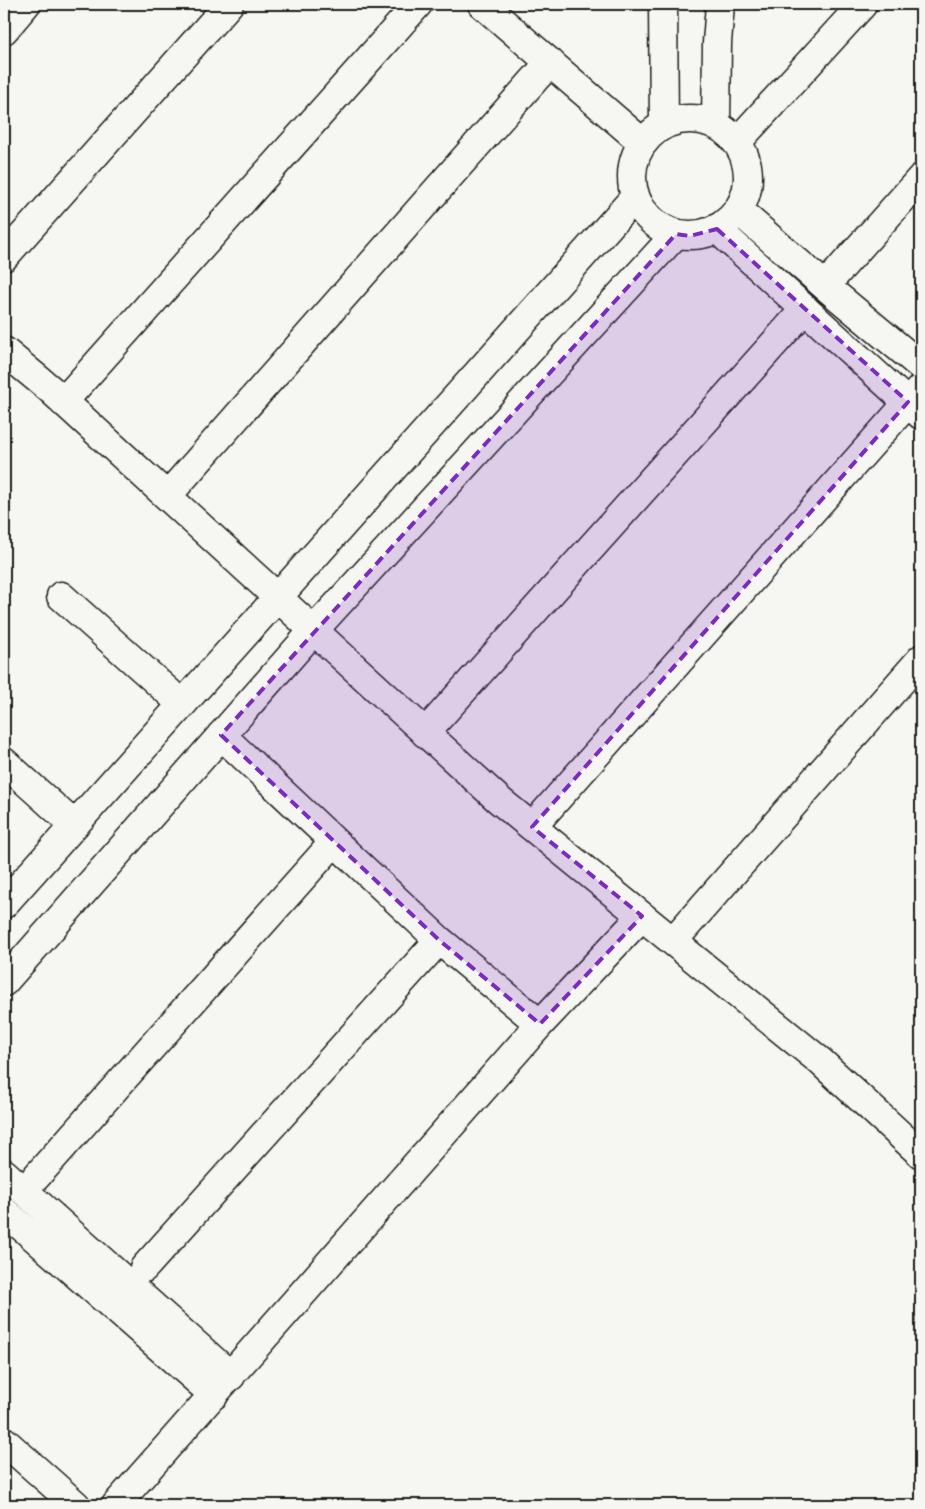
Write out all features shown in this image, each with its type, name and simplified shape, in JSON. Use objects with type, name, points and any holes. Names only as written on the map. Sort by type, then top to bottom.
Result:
[{"type":"street","points":[[4,30],[26,4]]},
{"type":"street","points":[[4,257],[229,4]]},
{"type":"street","points":[[63,402],[418,4]]},
{"type":"street","points":[[482,4],[643,143]]},
{"type":"street","points":[[663,4],[664,125]]},
{"type":"street","points":[[716,125],[717,42],[720,4]]},
{"type":"street","points":[[737,142],[863,4]]},
{"type":"street","points":[[167,496],[550,62]]},
{"type":"street","points":[[690,119],[704,121],[716,125],[737,142],[744,155],[748,169],[748,184],[745,198],[729,222],[704,234],[690,236],[676,234],[663,228],[651,220],[642,210],[632,184],[632,170],[636,156],[643,143],[652,133],[664,125],[690,119]]},
{"type":"street","points":[[825,286],[921,178]]},
{"type":"street","points":[[4,904],[636,197]]},
{"type":"street","points":[[738,211],[921,366]]},
{"type":"street","points":[[532,827],[917,402],[804,309],[717,229]]},
{"type":"street","points":[[4,982],[314,630],[676,234]]},
{"type":"street","points":[[425,733],[804,309]]},
{"type":"street","points":[[4,351],[167,496],[499,800],[820,1061],[921,1154]]},
{"type":"street","points":[[61,596],[182,704]]},
{"type":"street","points":[[673,941],[921,659]]},
{"type":"street","points":[[221,735],[439,940],[540,1024]]},
{"type":"street","points":[[4,762],[74,825]]},
{"type":"street","points":[[36,1177],[334,842]]},
{"type":"street","points":[[116,1505],[540,1024],[642,916]]},
{"type":"street","points":[[144,1268],[439,940]]},
{"type":"street","points":[[4,1173],[223,1385]]},
{"type":"street","points":[[4,1211],[223,1385]]},
{"type":"street","points":[[4,1441],[76,1505]]},
{"type":"highlighted area","points":[[717,229],[908,402],[532,827],[642,916],[540,1024],[439,940],[221,735],[676,234],[690,236]]}]
